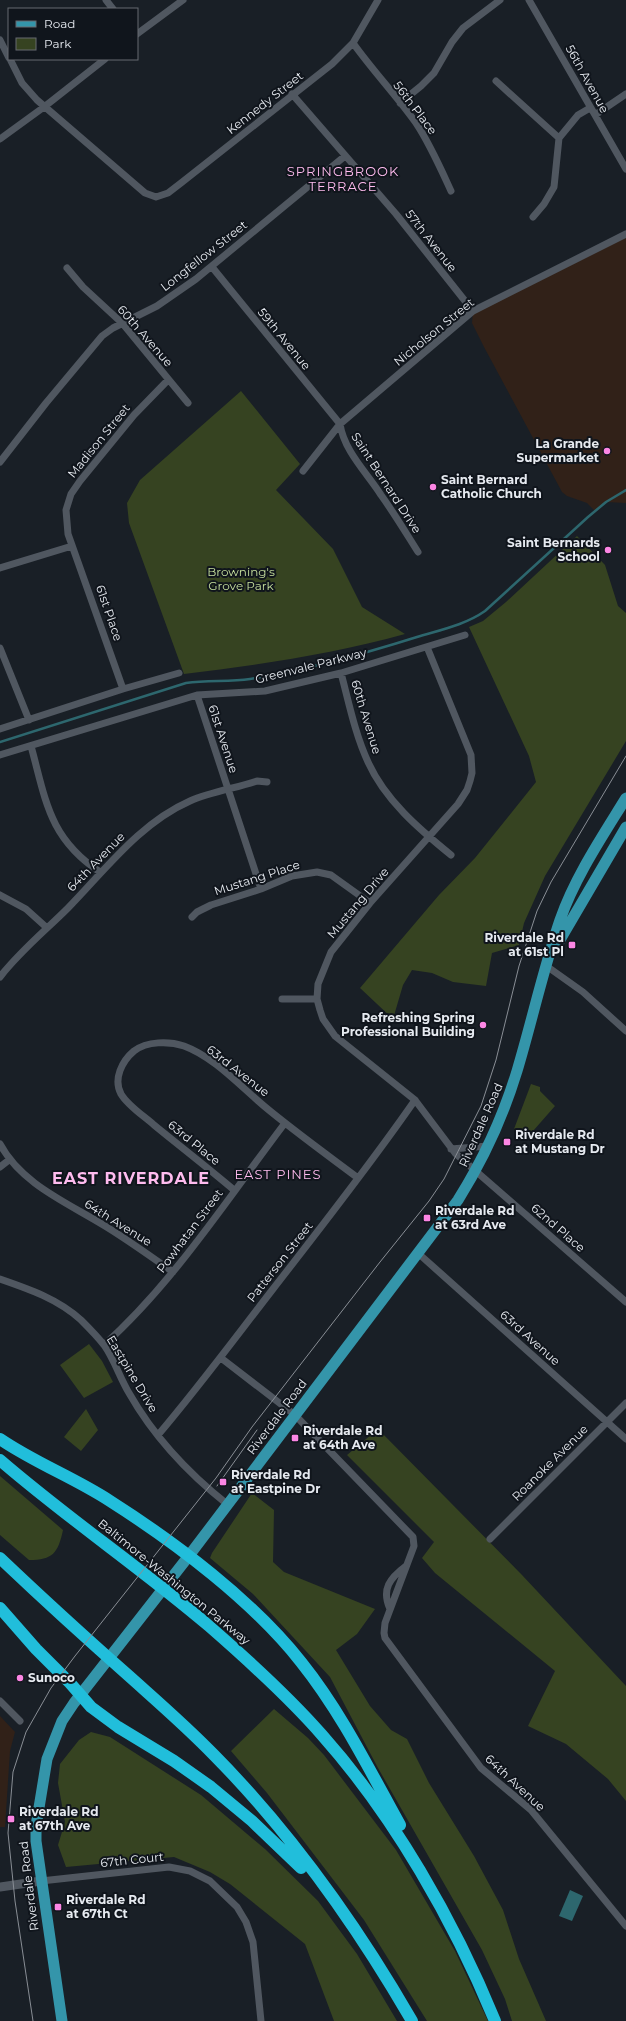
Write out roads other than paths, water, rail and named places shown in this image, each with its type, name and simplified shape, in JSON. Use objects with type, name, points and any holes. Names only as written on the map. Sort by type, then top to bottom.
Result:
[{"type":"highway","points":[[0,1438],[37,1462],[109,1500],[188,1557],[260,1616],[301,1661],[320,1687],[347,1730],[405,1835],[437,1901]]},
{"type":"highway","name":"Baltimore-Washington Parkway","points":[[0,1460],[185,1606],[249,1662],[301,1712],[323,1736],[392,1826],[437,1901],[460,1944],[495,2021]]},
{"type":"highway","points":[[0,1558],[195,1736],[251,1795],[284,1833],[351,1924],[412,2021]]},
{"type":"highway","points":[[0,1608],[79,1695],[104,1717],[174,1761],[231,1802],[296,1861],[351,1924]]},
{"type":"main road","name":"Riverdale Road","points":[[62,2021],[37,1856],[36,1826],[44,1775],[52,1744],[62,1720],[79,1695],[188,1557],[419,1254],[458,1200],[476,1171],[504,1108],[516,1073],[545,965],[561,918],[576,884],[626,798]]},
{"type":"main road","name":"Riverdale Road","points":[[545,965],[626,827]]},
{"type":"street","points":[[106,0],[112,8]]},
{"type":"street","points":[[138,33],[182,0]]},
{"type":"street","name":"Kennedy Street","points":[[44,107],[145,193],[156,198],[168,193],[332,64],[353,43],[378,0]]},
{"type":"street","points":[[400,103],[434,73],[452,42],[463,28],[500,0]]},
{"type":"street","name":"56th Avenue","points":[[530,0],[626,169]]},
{"type":"street","points":[[0,40],[8,56]]},
{"type":"street","name":"56th Place","points":[[353,43],[372,70],[400,103],[430,145],[451,191]]},
{"type":"street","points":[[10,60],[29,92],[44,107]]},
{"type":"street","points":[[0,139],[44,107],[104,60]]},
{"type":"street","points":[[496,81],[559,138]]},
{"type":"street","name":"57th Avenue","points":[[292,94],[396,214],[473,312]]},
{"type":"street","points":[[595,115],[626,94]]},
{"type":"street","points":[[533,217],[544,204],[554,187],[559,138],[578,115],[590,108]]},
{"type":"street","name":"Longfellow Street","points":[[0,462],[89,350],[102,336],[174,295],[212,267],[345,156]]},
{"type":"street","name":"Nicholson Street","points":[[303,471],[340,424],[473,312],[626,234]]},
{"type":"street","name":"59th Avenue","points":[[212,267],[340,424]]},
{"type":"street","name":"60th Avenue","points":[[67,268],[83,287],[123,324],[188,403]]},
{"type":"street","name":"Madison Street","points":[[72,546],[68,534],[66,510],[71,494],[134,415],[168,380]]},
{"type":"street","name":"Saint Bernard Drive","points":[[340,424],[343,438],[349,449],[383,497],[418,552]]},
{"type":"street","points":[[0,568],[72,546]]},
{"type":"street","name":"61st Place","points":[[72,546],[123,689]]},
{"type":"street","name":"Greenvale Parkway","points":[[0,755],[197,695],[265,691],[341,673],[465,635]]},
{"type":"street","name":"Mustang Drive","points":[[428,647],[468,744],[472,764],[472,773],[467,790],[458,804],[370,903],[336,946],[326,962],[318,984],[317,999],[323,1019],[335,1036],[415,1100],[451,1149],[476,1171]]},
{"type":"street","points":[[0,648],[29,720]]},
{"type":"street","points":[[0,729],[123,689],[179,673]]},
{"type":"street","name":"60th Avenue","points":[[341,673],[358,738],[368,763],[398,806],[428,836],[451,855]]},
{"type":"street","name":"61st Avenue","points":[[197,695],[261,889]]},
{"type":"street","points":[[31,746],[51,813],[61,835],[85,862],[100,872]]},
{"type":"street","name":"61st Avenue","points":[[228,790],[257,781],[267,782]]},
{"type":"street","name":"64th Avenue","points":[[0,977],[46,927],[66,909],[100,872],[138,835],[191,801],[228,790]]},
{"type":"street","name":"Mustang Place","points":[[192,917],[197,912],[210,905],[261,889],[292,876],[308,872],[324,872],[339,879],[370,903]]},
{"type":"street","points":[[0,895],[26,909],[46,927]]},
{"type":"street","points":[[545,965],[583,992],[626,1031]]},
{"type":"street","points":[[282,999],[317,999]]},
{"type":"street","name":"63rd Avenue","points":[[140,1112],[124,1098],[120,1090],[118,1075],[128,1057],[143,1046],[154,1044],[174,1044],[184,1046],[203,1056],[285,1123],[358,1178]]},
{"type":"street","name":"Patterson Street","points":[[158,1435],[221,1358],[358,1178],[415,1100]]},
{"type":"street","name":"63rd Place","points":[[140,1112],[234,1190]]},
{"type":"street","name":"Powhatan Street","points":[[104,1345],[142,1307],[172,1272],[285,1123]]},
{"type":"street","name":"64th Avenue","points":[[0,1144],[9,1160],[22,1173],[49,1193],[117,1234],[172,1272]]},
{"type":"street","points":[[451,1149],[488,1146]]},
{"type":"street","points":[[0,1167],[9,1160]]},
{"type":"street","name":"62nd Place","points":[[476,1171],[626,1302]]},
{"type":"street","name":"63rd Avenue","points":[[419,1254],[626,1439]]},
{"type":"street","name":"Eastpine Drive","points":[[0,1279],[37,1292],[58,1304],[79,1319],[104,1345],[128,1393],[158,1435],[183,1466],[227,1504]]},
{"type":"street","points":[[221,1358],[295,1415]]},
{"type":"street","name":"Roanoke Avenue","points":[[490,1540],[626,1403]]},
{"type":"street","name":"64th Avenue","points":[[295,1415],[413,1537],[414,1546],[385,1623],[385,1638],[481,1768],[531,1810],[626,1926]]},
{"type":"street","name":"64th Avenue","points":[[390,1609],[385,1598],[388,1586],[398,1572],[407,1566]]},
{"type":"street","points":[[0,1701],[20,1721]]},
{"type":"street","name":"67th Court","points":[[41,1880],[169,1867],[190,1871],[210,1881],[237,1907],[250,1931],[261,2021]]},
{"type":"street","points":[[0,1887],[41,1880]]},
{"type":"water","points":[[570,1890],[583,1896],[572,1921],[559,1916]]},
{"type":"waterway","points":[[0,742],[186,683],[242,680],[292,671],[355,655],[461,624],[485,611],[588,517],[606,502],[626,490]]},
{"type":"tram line","points":[[33,2021],[15,1901],[8,1833],[13,1772],[26,1732],[51,1688],[75,1656],[216,1478],[252,1427],[429,1201],[444,1179],[481,1106],[496,1060],[519,966],[537,911],[551,882],[626,756]]},
{"type":"tram line","points":[[217,1486],[257,1430]]},
{"type":"place","name":"La Grande Supermarket","points":[[607,451]]},
{"type":"place","name":"Saint Bernard Catholic Church","points":[[433,487]]},
{"type":"place","name":"Saint Bernards School","points":[[608,550]]},
{"type":"place","name":"Riverdale Rd at 61st Pl","points":[[572,945]]},
{"type":"place","name":"Refreshing Spring Professional Building","points":[[483,1025]]},
{"type":"place","name":"Riverdale Rd at Mustang Dr","points":[[507,1142]]},
{"type":"place","name":"Riverdale Rd at 63rd Ave","points":[[427,1218]]},
{"type":"place","name":"Riverdale Rd at 64th Ave","points":[[295,1438]]},
{"type":"place","name":"Riverdale Rd at Eastpine Dr","points":[[223,1482]]},
{"type":"place","name":"Sunoco","points":[[20,1678]]},
{"type":"place","name":"Riverdale Rd at 67th Ave","points":[[11,1819]]},
{"type":"place","name":"Riverdale Rd at 67th Ct","points":[[58,1907]]},
{"type":"district","name":"SPRINGBROOK TERRACE","points":[[343,178]]},
{"type":"district","name":"EAST PINES","points":[[278,1174]]},
{"type":"district","name":"EAST RIVERDALE","points":[[131,1178]]},
{"type":"park label","name":"Browning's Grove Park","points":[[241,579]]}]
